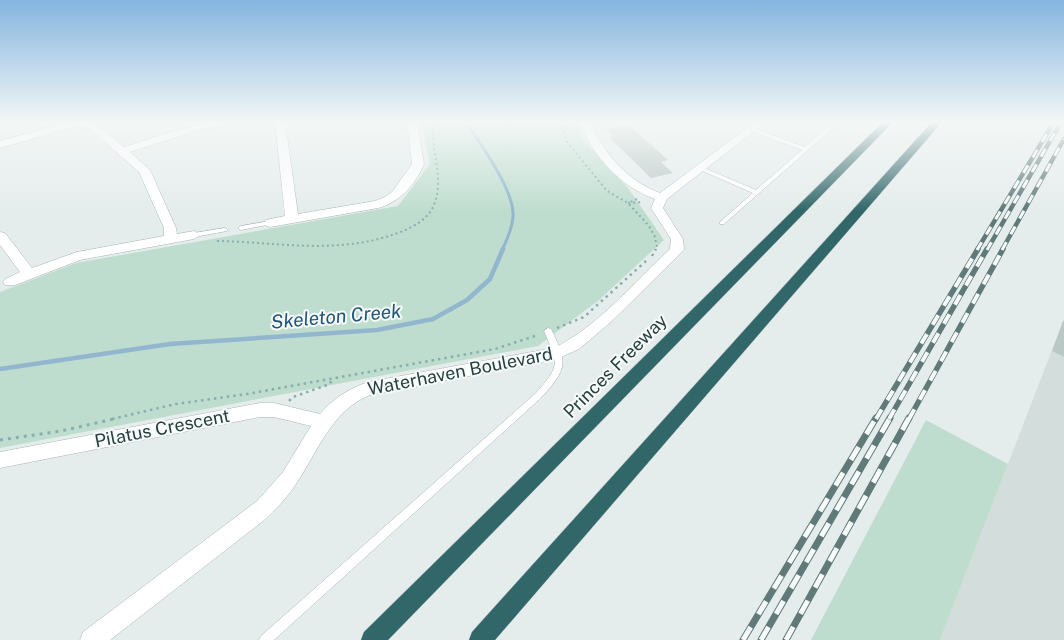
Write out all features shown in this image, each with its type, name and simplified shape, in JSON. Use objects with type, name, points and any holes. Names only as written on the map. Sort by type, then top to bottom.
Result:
[{"type":"highway","name":"Princes Freeway","points":[[372,640],[858,152]]},
{"type":"highway","points":[[480,640],[911,152]]},
{"type":"street","points":[[124,152],[144,170],[170,228],[171,239]]},
{"type":"street","points":[[284,152],[292,219]]},
{"type":"street","points":[[270,223],[378,204],[393,198],[416,169],[418,164],[416,152]]},
{"type":"street","points":[[603,152],[631,182],[662,197],[721,152]]},
{"type":"street","name":"Waterhaven Boulevard","points":[[92,640],[111,634],[266,506],[285,484],[335,407],[356,392],[557,353],[573,345],[596,327],[677,250],[677,239],[658,208],[662,197]]},
{"type":"street","points":[[5,283],[77,256],[194,235]]},
{"type":"street","points":[[0,236],[29,274]]},
{"type":"street","name":"Pilatus Crescent","points":[[0,460],[260,410],[281,412],[325,422]]},
{"type":"lane","points":[[722,224],[803,152]]},
{"type":"lane","points":[[700,168],[757,192]]},
{"type":"lane","points":[[241,228],[270,223]]},
{"type":"lane","points":[[194,235],[224,230]]},
{"type":"lane","points":[[265,640],[538,395],[559,373],[560,367],[557,353],[548,332]]},
{"type":"path","points":[[208,241],[262,242],[311,248],[347,247],[382,239],[416,225],[427,217],[437,198],[437,163],[434,152]]},
{"type":"path","points":[[0,440],[61,431],[176,404],[495,349],[548,332],[584,317],[652,256],[657,247],[655,237],[638,213],[625,200],[607,191],[575,152]]},
{"type":"path","points":[[281,412],[293,397],[330,384],[332,378]]},
{"type":"shaded area","points":[[1064,319],[1064,640],[940,640],[1008,464]]},
{"type":"green space","points":[[427,152],[595,152],[628,188],[664,240],[599,300],[538,346],[0,448],[0,292],[76,263],[398,206],[430,164]]},
{"type":"green space","points":[[926,420],[1008,464],[940,640],[811,640]]},
{"type":"building","points":[[624,152],[659,152],[668,160],[661,162],[673,173],[651,178]]},
{"type":"building","points":[[1064,322],[1064,357],[1052,351]]},
{"type":"waterway","name":"Skeleton Creek","points":[[486,152],[503,181],[512,206],[512,225],[502,250]]},
{"type":"waterway","name":"Skeleton Creek","points":[[0,369],[170,344],[377,330],[433,319],[467,300],[490,279],[503,249]]},
{"type":"railway","points":[[977,250],[1036,152]]},
{"type":"railway","points":[[987,250],[1044,152]]},
{"type":"railway","points":[[1002,250],[1057,152]]},
{"type":"railway","points":[[876,419],[978,249]]},
{"type":"railway","points":[[889,419],[987,249]]},
{"type":"railway","points":[[909,419],[1003,249]]},
{"type":"railway","points":[[743,640],[876,418]]},
{"type":"railway","points":[[761,640],[890,418]]},
{"type":"railway","points":[[786,640],[909,418]]}]
